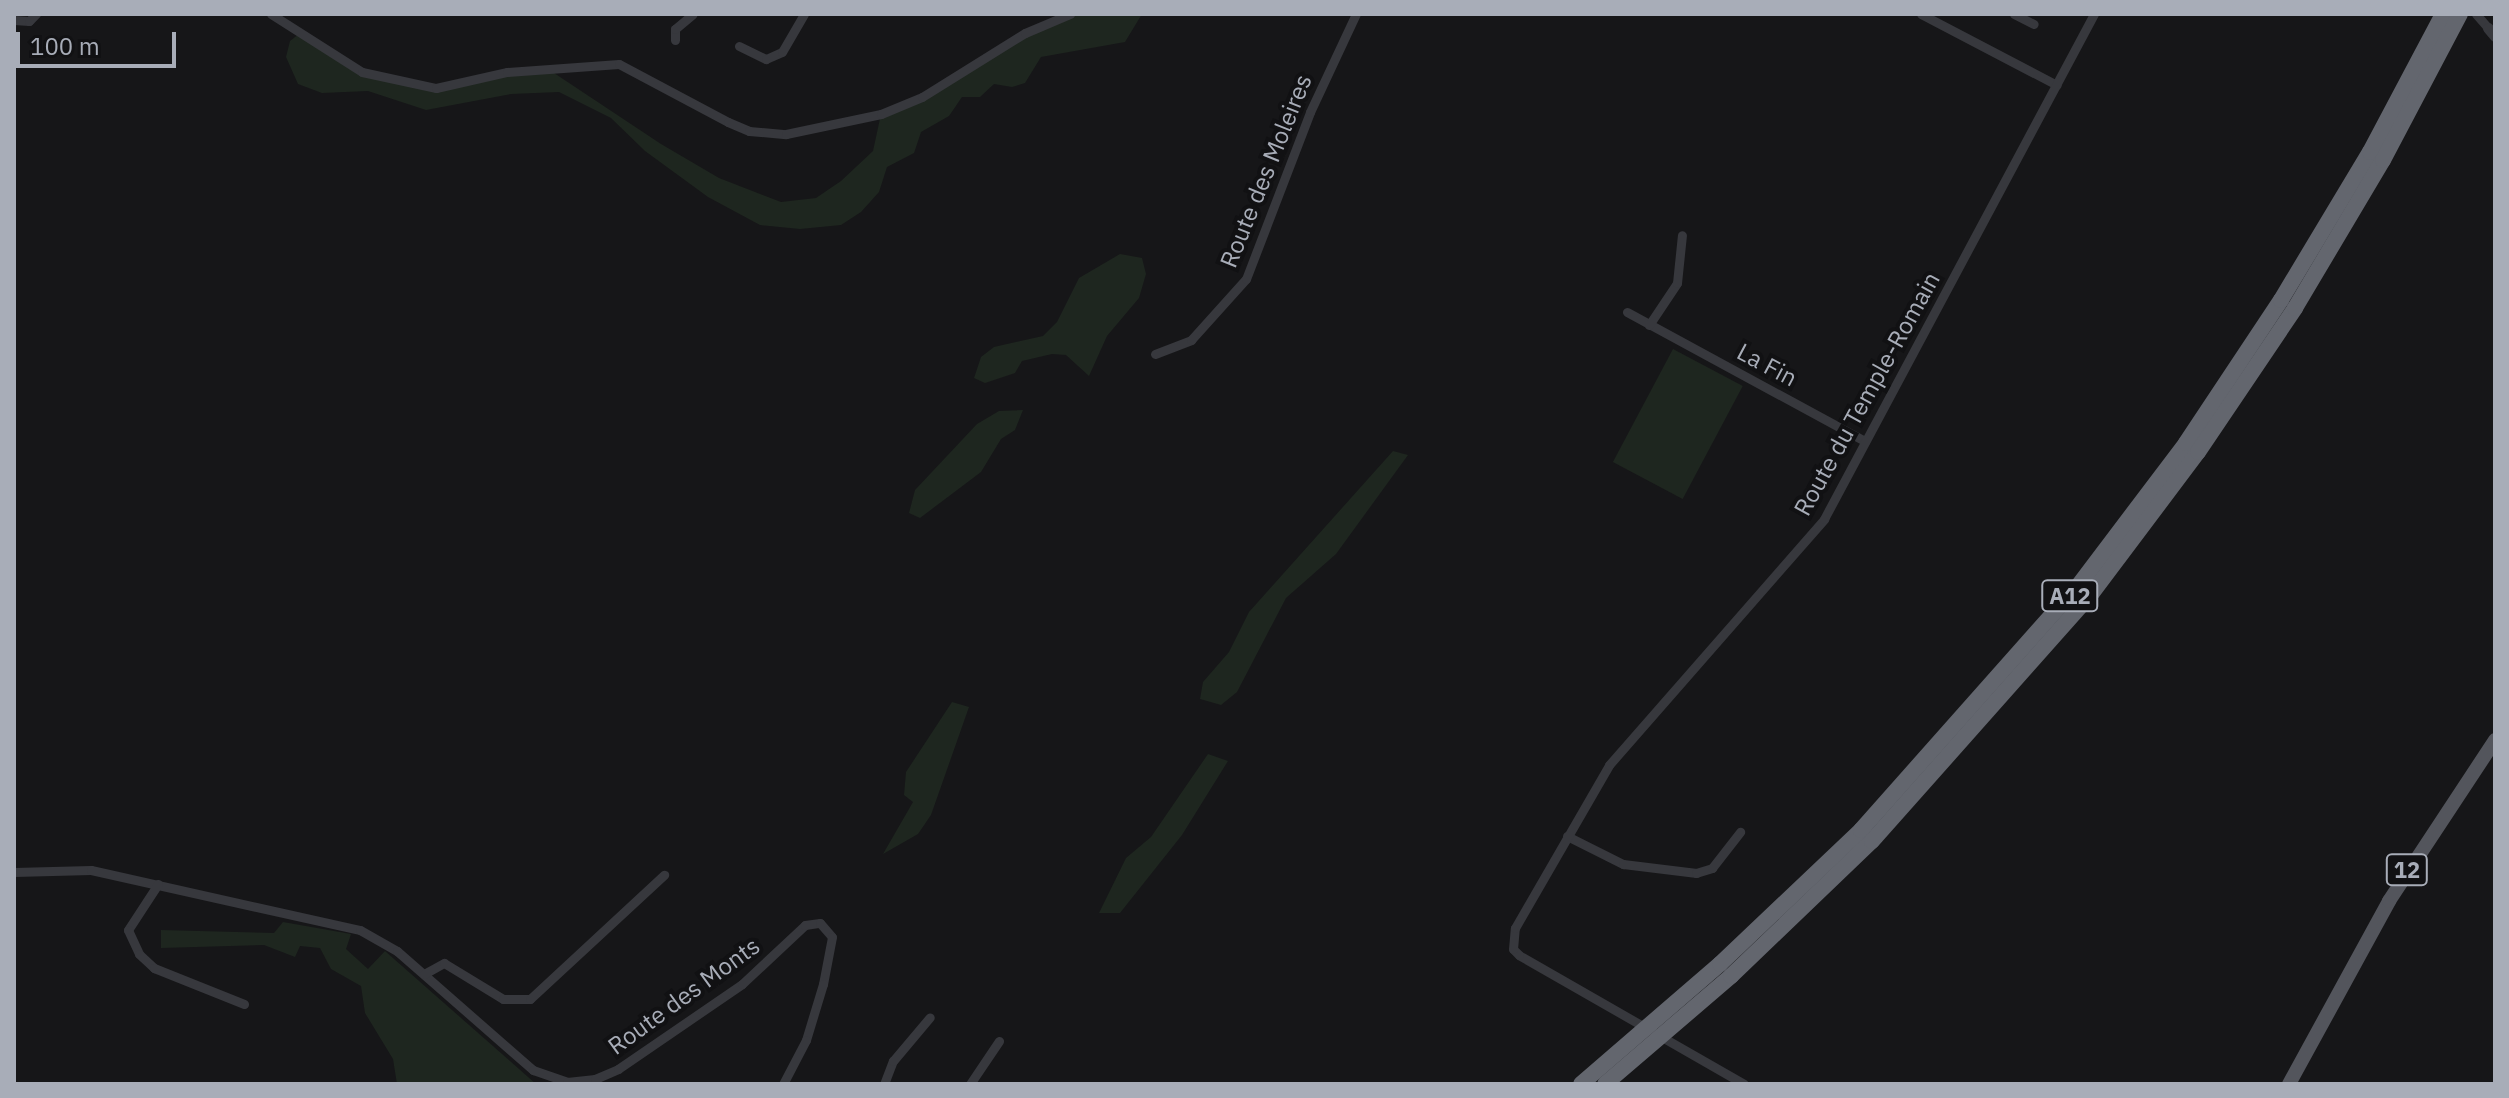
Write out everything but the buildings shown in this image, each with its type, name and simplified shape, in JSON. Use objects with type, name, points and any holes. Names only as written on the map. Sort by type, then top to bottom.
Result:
[{"type":"highway","name":"A12","points":[[1581,1084],[1720,964],[1861,830],[2078,586],[2186,443],[2281,300],[2370,152],[2443,14]]},
{"type":"highway","name":"A12","points":[[1605,1084],[1731,976],[1863,849],[1974,732],[2089,597],[2198,452],[2295,308],[2383,160],[2460,14]]},
{"type":"main road","name":"12","points":[[2289,1084],[2403,876],[2495,740]]},
{"type":"street","points":[[14,20],[29,21],[36,14]]},
{"type":"street","points":[[271,14],[362,72],[436,88],[507,72],[619,64],[726,122],[749,131],[786,134],[881,114],[922,97],[1025,33],[1070,14]]},
{"type":"street","points":[[675,40],[675,29],[693,14]]},
{"type":"street","points":[[739,46],[760,58],[774,56],[782,52],[804,14]]},
{"type":"street","name":"Route des Moleires","points":[[1155,354],[1191,340],[1246,279],[1310,112],[1356,14]]},
{"type":"street","points":[[1921,14],[2057,85]]},
{"type":"street","points":[[2014,14],[2034,24]]},
{"type":"street","name":"Route du Temple-Romain","points":[[1744,1084],[1513,949],[1515,928],[1609,765],[1824,519],[2094,14]]},
{"type":"street","points":[[2476,14],[2492,32]]},
{"type":"street","points":[[1649,325],[1677,283],[1682,235]]},
{"type":"street","name":"La Fin","points":[[1627,312],[1865,441]]},
{"type":"street","points":[[1567,836],[1640,868],[1696,873],[1712,868],[1740,832]]},
{"type":"street","name":"Route des Monts","points":[[14,872],[79,868],[360,930],[388,944],[538,1073],[558,1081],[584,1082],[633,1059],[756,973],[805,925],[820,923],[832,937],[826,971],[811,1026],[783,1084]]},
{"type":"street","points":[[424,974],[444,963],[503,999],[530,999],[664,875]]},
{"type":"street","points":[[158,884],[128,930],[139,954],[154,968],[244,1004]]},
{"type":"street","points":[[884,1084],[893,1061],[930,1017]]},
{"type":"street","points":[[970,1084],[999,1041]]},
{"type":"shaded area","points":[[1071,14],[1142,14],[1125,42],[1041,57],[1025,83],[1012,87],[994,84],[980,97],[962,97],[949,116],[921,132],[914,153],[887,167],[879,192],[861,212],[841,225],[800,229],[760,225],[708,197],[645,151],[611,118],[559,92],[511,94],[426,110],[368,91],[322,93],[298,84],[286,57],[290,41],[299,34],[362,72],[436,88],[545,67],[661,144],[719,178],[781,202],[816,198],[841,181],[873,151],[881,114],[922,97],[1022,35]]},
{"type":"shaded area","points":[[1120,254],[1142,258],[1146,274],[1139,298],[1107,336],[1089,376],[1066,355],[1052,354],[1022,361],[1015,373],[985,383],[974,378],[981,357],[994,347],[1043,336],[1057,322],[1079,278]]},
{"type":"shaded area","points":[[1673,349],[1743,386],[1683,499],[1613,462]]},
{"type":"shaded area","points":[[1023,410],[1015,430],[1001,439],[981,472],[920,518],[909,513],[915,490],[977,424],[999,411]]},
{"type":"shaded area","points":[[1393,451],[1408,455],[1336,554],[1286,598],[1237,692],[1221,705],[1200,699],[1203,682],[1229,652],[1249,612]]},
{"type":"shaded area","points":[[952,702],[969,707],[931,815],[918,834],[883,854],[913,802],[904,795],[906,772]]},
{"type":"shaded area","points":[[1208,754],[1228,761],[1182,835],[1120,913],[1099,913],[1126,858],[1151,837]]},
{"type":"shaded area","points":[[283,922],[351,934],[346,949],[368,969],[385,951],[536,1084],[397,1084],[393,1059],[365,1013],[361,986],[331,969],[320,948],[300,946],[295,957],[264,945],[161,948],[161,930],[274,933]]}]
